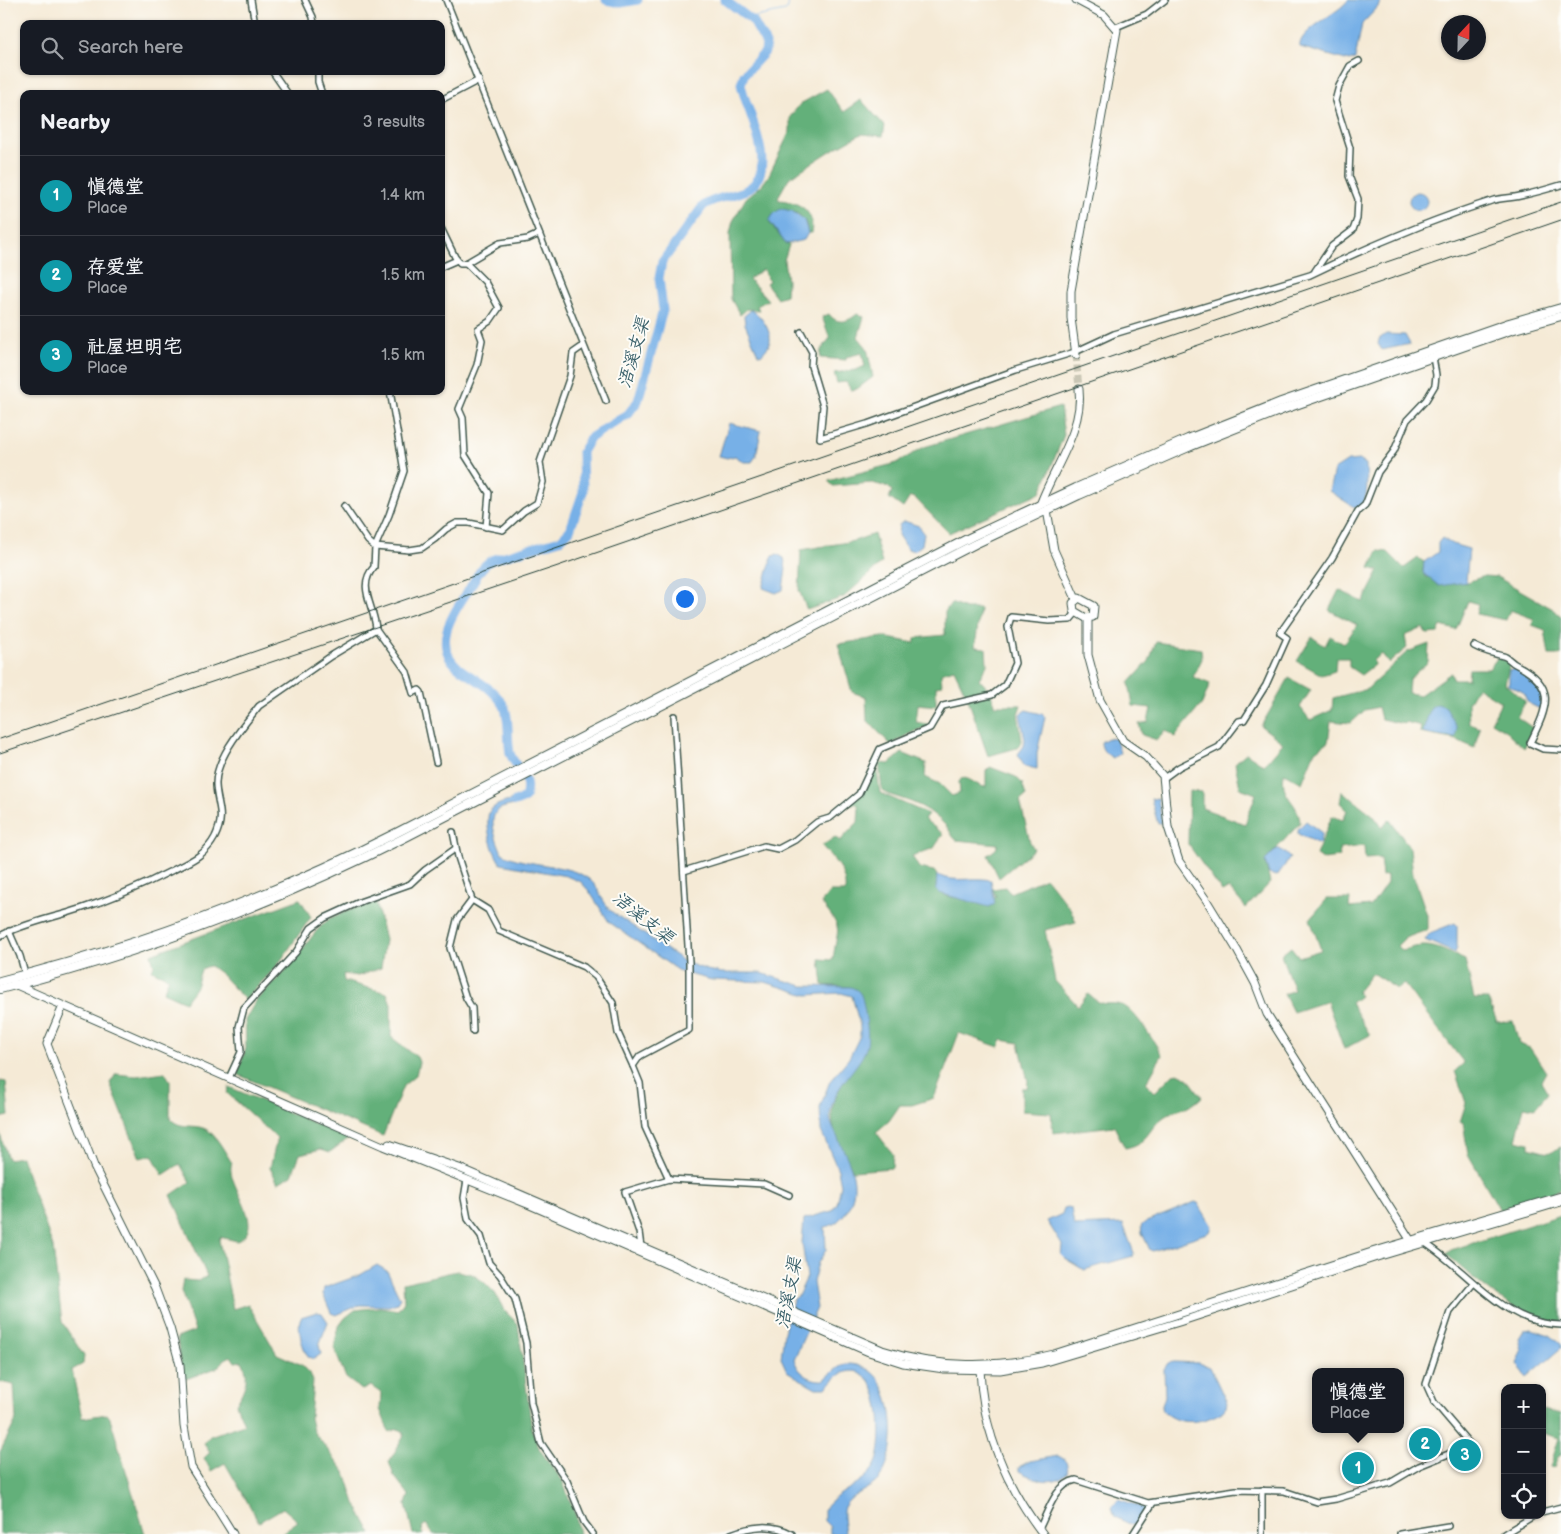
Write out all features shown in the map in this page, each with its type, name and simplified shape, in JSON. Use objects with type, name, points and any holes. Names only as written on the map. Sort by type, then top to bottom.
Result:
[{"type":"main road","points":[[1076,0],[1104,15],[1116,27],[1117,35],[1103,100],[1070,291],[1071,318],[1076,354]]},
{"type":"main road","points":[[0,989],[136,950],[261,904],[360,860],[971,537],[1188,438],[1281,402],[1482,332],[1561,308]]},
{"type":"main road","points":[[536,766],[975,544],[1047,510],[1250,422],[1433,357],[1561,316]]},
{"type":"main road","points":[[1040,505],[1072,431],[1079,404],[1079,389]]},
{"type":"main road","points":[[1047,510],[1054,550],[1076,599]]},
{"type":"main road","points":[[1079,598],[1094,606],[1093,617],[1088,618],[1076,613],[1072,606],[1076,599],[1079,598]]},
{"type":"main road","points":[[1088,618],[1088,655],[1100,700],[1123,741],[1146,757],[1164,778],[1168,827],[1181,866],[1207,901],[1237,950],[1255,984],[1267,1014],[1412,1241]]},
{"type":"main road","points":[[2,979],[134,943],[258,896],[348,857],[510,780]]},
{"type":"main road","points":[[2,979],[355,1133],[820,1327],[882,1350],[918,1359],[972,1364],[1014,1362],[1054,1354],[1561,1196]]},
{"type":"main road","points":[[64,1006],[47,1044],[94,1166],[166,1315],[180,1365],[184,1426],[191,1467],[233,1534]]},
{"type":"main road","points":[[355,1133],[459,1168],[783,1311]]},
{"type":"main road","points":[[820,1327],[869,1352],[930,1368],[980,1370],[1014,1368],[1055,1360],[1561,1202]]},
{"type":"main road","points":[[980,1370],[984,1409],[994,1448],[1017,1495],[1041,1531]]},
{"type":"street","points":[[251,0],[254,20]]},
{"type":"street","points":[[305,0],[313,20]]},
{"type":"street","points":[[446,0],[606,401]]},
{"type":"street","points":[[1116,27],[1146,14],[1165,0]]},
{"type":"street","points":[[1314,273],[1332,246],[1353,230],[1357,219],[1358,199],[1349,176],[1350,148],[1335,101],[1339,86],[1350,66],[1359,61]]},
{"type":"street","points":[[275,75],[285,90]]},
{"type":"street","points":[[318,75],[321,90]]},
{"type":"street","points":[[445,98],[479,80]]},
{"type":"street","points":[[801,332],[812,352],[811,366],[823,406],[820,438],[867,424],[1016,370],[1076,354],[1114,334],[1186,314],[1314,273],[1332,262],[1430,223],[1495,200],[1530,194],[1561,185]]},
{"type":"street","points":[[445,236],[457,260],[460,263],[466,263],[500,243],[528,239],[540,234]]},
{"type":"street","points":[[445,265],[457,260]]},
{"type":"street","points":[[466,263],[486,284],[499,308],[490,321],[478,329],[482,340],[477,365],[459,409],[463,418],[465,455],[488,493],[486,527]]},
{"type":"street","points":[[344,506],[368,541],[375,546],[409,550],[422,548],[446,529],[457,523],[469,522],[504,530],[524,511],[536,504],[543,482],[540,462],[570,376],[573,353],[583,346]]},
{"type":"street","points":[[1164,778],[1179,767],[1219,747],[1239,721],[1244,720],[1256,702],[1287,638],[1280,633],[1332,558],[1358,511],[1365,505],[1378,472],[1394,451],[1407,420],[1426,400],[1435,386],[1436,375],[1433,357]]},
{"type":"street","points":[[391,395],[404,471],[389,515],[375,546],[374,567],[370,572],[366,587],[376,629],[407,672],[414,693],[419,690],[422,692],[436,762]]},
{"type":"street","points":[[684,871],[764,846],[778,849],[795,840],[817,822],[830,818],[861,793],[880,749],[930,728],[944,706],[992,695],[1002,688],[1015,663],[1008,627],[1011,618],[1049,621],[1070,620],[1076,613]]},
{"type":"street","points":[[0,936],[9,931],[142,886],[201,856],[209,847],[220,825],[222,813],[216,785],[223,759],[230,745],[259,706],[331,656],[376,629]]},
{"type":"street","points":[[1474,646],[1490,654],[1506,657],[1532,673],[1544,685],[1546,695],[1540,719],[1530,743],[1543,748],[1561,750]]},
{"type":"street","points":[[633,1067],[640,1056],[689,1030],[690,962],[674,716]]},
{"type":"street","points":[[453,832],[456,849],[472,900],[488,910],[499,931],[584,967],[596,977],[613,1003],[618,1033],[640,1083],[645,1127],[669,1178]]},
{"type":"street","points":[[230,1078],[241,1052],[239,1027],[244,1008],[296,952],[311,928],[325,918],[362,901],[410,884],[425,870],[456,849]]},
{"type":"street","points":[[472,900],[457,920],[450,948],[466,998],[472,1008],[473,1031]]},
{"type":"street","points":[[9,931],[20,956],[25,974]]},
{"type":"street","points":[[641,1247],[639,1232],[625,1192],[669,1178],[764,1184],[789,1195]]},
{"type":"street","points":[[467,1180],[464,1198],[468,1219],[481,1236],[489,1264],[500,1275],[515,1299],[526,1343],[531,1403],[541,1443],[567,1481],[584,1522],[593,1534]]},
{"type":"street","points":[[1425,1243],[1492,1299],[1522,1316],[1541,1323],[1561,1325]]},
{"type":"street","points":[[1041,1531],[1058,1491],[1069,1481],[1078,1480],[1138,1501],[1153,1503],[1236,1490],[1284,1491],[1317,1502],[1336,1499],[1390,1483],[1419,1466],[1451,1453],[1474,1449],[1434,1402],[1426,1387],[1448,1317],[1454,1306],[1472,1284]]},
{"type":"street","points":[[1262,1490],[1262,1534]]},
{"type":"street","points":[[1133,1534],[1153,1503]]},
{"type":"street","points":[[1546,1511],[1561,1507]]},
{"type":"street","points":[[1504,1534],[1528,1519]]},
{"type":"street","points":[[1400,1534],[1448,1526]]},
{"type":"street","points":[[730,1534],[745,1529],[763,1527],[783,1530],[792,1534]]},
{"type":"green space","points":[[827,89],[844,112],[861,100],[885,126],[883,136],[861,134],[789,178],[778,197],[779,200],[793,202],[808,213],[812,225],[811,233],[808,233],[807,226],[797,214],[787,211],[774,213],[769,222],[786,244],[789,245],[784,260],[787,281],[786,295],[777,298],[766,283],[769,281],[763,269],[749,279],[768,300],[757,306],[759,310],[747,309],[740,315],[731,299],[730,233],[733,221],[746,198],[761,186],[768,177],[790,131],[790,117],[800,104]]},
{"type":"green space","points":[[829,314],[839,321],[850,319],[857,314],[864,317],[858,337],[867,348],[873,377],[857,389],[851,390],[846,382],[837,383],[834,373],[856,370],[865,366],[862,353],[846,357],[846,360],[820,358],[821,350],[830,338],[822,317]]},
{"type":"green space","points":[[1060,407],[1064,435],[1041,492],[949,533],[915,498],[910,497],[903,508],[889,498],[892,491],[888,487],[872,483],[833,486],[828,481],[897,463],[924,447]]},
{"type":"green space","points":[[874,534],[882,563],[844,597],[807,610],[799,590],[801,550],[854,541]]},
{"type":"green space","points":[[1378,551],[1388,552],[1404,568],[1418,558],[1424,562],[1423,571],[1426,577],[1465,583],[1484,576],[1497,577],[1553,609],[1561,616],[1561,655],[1549,655],[1545,630],[1532,625],[1534,619],[1510,610],[1506,620],[1476,614],[1478,604],[1468,601],[1456,630],[1441,626],[1438,633],[1427,634],[1423,628],[1405,636],[1407,648],[1389,663],[1382,654],[1373,660],[1374,665],[1361,675],[1349,667],[1349,658],[1336,658],[1335,671],[1322,675],[1297,661],[1312,637],[1325,646],[1330,636],[1344,644],[1357,625],[1329,610],[1339,590],[1363,602],[1379,571],[1370,568]]},
{"type":"green space","points":[[951,603],[965,609],[980,609],[975,647],[986,648],[987,665],[979,679],[991,692],[994,705],[1021,705],[1018,714],[1022,741],[1017,748],[988,756],[968,699],[954,669],[941,673],[942,685],[936,686],[936,706],[918,704],[916,722],[931,725],[913,732],[891,745],[867,720],[866,697],[852,692],[838,644],[883,637],[915,643],[915,638],[945,635],[945,612]]},
{"type":"green space","points":[[1156,642],[1201,649],[1202,659],[1193,677],[1210,684],[1202,704],[1175,737],[1165,730],[1157,740],[1142,735],[1139,724],[1148,722],[1151,708],[1133,706],[1129,683],[1149,661]]},
{"type":"green space","points":[[1429,644],[1428,662],[1409,679],[1408,693],[1420,695],[1451,673],[1453,679],[1468,679],[1469,669],[1489,669],[1498,657],[1510,662],[1505,684],[1525,701],[1517,717],[1534,729],[1524,748],[1506,731],[1491,722],[1501,702],[1477,687],[1468,703],[1469,723],[1480,728],[1474,748],[1457,740],[1420,733],[1421,726],[1381,719],[1378,707],[1365,710],[1351,723],[1331,721],[1328,742],[1315,751],[1302,783],[1284,773],[1283,782],[1285,789],[1297,809],[1300,823],[1265,861],[1270,883],[1246,908],[1229,888],[1222,892],[1188,844],[1189,791],[1202,792],[1202,808],[1245,824],[1256,794],[1240,788],[1235,763],[1246,753],[1264,765],[1283,743],[1261,726],[1289,678],[1311,690],[1300,707],[1310,720],[1332,710],[1333,698],[1367,689],[1407,652]]},
{"type":"green space","points":[[902,753],[926,763],[925,777],[940,784],[952,796],[960,793],[959,782],[962,778],[969,779],[980,786],[986,787],[986,771],[990,767],[1016,777],[1022,783],[1026,796],[1020,801],[1030,842],[1034,849],[999,878],[988,855],[996,849],[998,844],[956,840],[947,827],[931,813],[918,805],[887,794],[882,790],[879,763],[889,764]]},
{"type":"green space","points":[[876,764],[880,793],[928,814],[924,819],[943,834],[934,848],[912,856],[919,868],[934,871],[937,875],[936,889],[941,893],[956,898],[996,897],[993,889],[1005,887],[1010,893],[1046,878],[1070,908],[1076,922],[1045,930],[1055,981],[1078,1006],[1088,994],[1099,1002],[1124,1006],[1134,1014],[1162,1055],[1146,1083],[1155,1092],[1173,1074],[1178,1073],[1188,1078],[1202,1097],[1192,1104],[1168,1114],[1158,1122],[1143,1140],[1125,1148],[1114,1126],[1053,1133],[1051,1113],[1022,1111],[1022,1088],[1027,1088],[1028,1081],[1019,1043],[1002,1040],[999,1047],[959,1033],[934,1098],[912,1105],[900,1105],[889,1121],[876,1132],[893,1154],[892,1168],[853,1171],[835,1131],[832,1109],[842,1084],[862,1053],[866,1044],[867,1034],[863,1017],[850,987],[823,985],[820,959],[833,960],[838,929],[834,919],[821,903],[830,892],[845,892],[845,885],[842,872],[822,846],[835,837],[840,841],[858,822],[859,807],[856,803],[852,805],[850,802],[863,793]]},
{"type":"green space","points":[[1342,791],[1373,815],[1382,827],[1389,819],[1410,848],[1413,874],[1427,915],[1427,930],[1405,938],[1397,946],[1402,951],[1420,946],[1434,947],[1465,960],[1474,999],[1488,999],[1497,1022],[1513,1021],[1519,1044],[1530,1048],[1546,1072],[1541,1081],[1548,1093],[1535,1108],[1524,1106],[1516,1140],[1529,1143],[1529,1148],[1548,1153],[1561,1147],[1561,1189],[1500,1210],[1468,1154],[1463,1122],[1460,1122],[1466,1103],[1455,1071],[1464,1063],[1404,984],[1397,989],[1372,973],[1357,992],[1360,996],[1351,1003],[1370,1035],[1344,1049],[1327,1001],[1293,1012],[1284,994],[1294,990],[1281,955],[1291,947],[1299,957],[1321,950],[1310,919],[1327,899],[1350,899],[1349,908],[1371,906],[1387,883],[1387,875],[1382,876],[1380,858],[1365,859],[1364,846],[1339,849],[1340,857],[1323,859],[1316,855],[1332,816],[1343,820],[1347,810],[1340,803]]},
{"type":"green space","points":[[300,899],[311,917],[277,966],[245,1000],[221,974],[210,966],[201,970],[196,986],[185,1002],[163,992],[169,978],[152,970],[154,965],[151,954]]},
{"type":"green space","points":[[376,902],[385,940],[381,968],[358,976],[343,974],[344,981],[387,993],[391,1004],[391,1037],[417,1057],[419,1062],[416,1075],[403,1086],[383,1136],[239,1075],[238,1072],[246,1048],[245,1020],[257,999],[285,971],[318,929],[330,918]]},
{"type":"green space","points":[[165,1072],[170,1081],[170,1118],[178,1124],[204,1128],[216,1138],[232,1163],[231,1171],[234,1181],[248,1215],[249,1226],[246,1234],[237,1241],[220,1237],[219,1240],[233,1309],[248,1304],[277,1354],[302,1365],[310,1373],[313,1381],[310,1418],[313,1431],[345,1472],[355,1503],[372,1534],[284,1534],[283,1532],[298,1521],[283,1508],[259,1522],[225,1463],[211,1471],[204,1458],[210,1452],[204,1443],[210,1436],[244,1424],[236,1404],[242,1394],[245,1383],[245,1367],[242,1361],[235,1362],[231,1356],[225,1359],[219,1367],[183,1380],[177,1338],[195,1331],[181,1291],[183,1280],[199,1281],[207,1276],[171,1195],[190,1182],[180,1164],[163,1175],[152,1155],[140,1158],[110,1083],[116,1074],[136,1076]]},
{"type":"green space","points":[[0,1081],[6,1082],[9,1116],[0,1118]]},
{"type":"green space","points":[[229,1087],[349,1138],[330,1152],[321,1149],[300,1154],[292,1175],[278,1183],[270,1168],[277,1138],[227,1093]]},
{"type":"green space","points":[[0,1134],[8,1159],[21,1157],[53,1247],[62,1322],[84,1356],[83,1364],[72,1370],[82,1418],[107,1414],[110,1418],[145,1534],[0,1534],[0,1452],[16,1420],[14,1385],[0,1382]]},
{"type":"green space","points":[[1561,1215],[1561,1323],[1527,1313],[1498,1298],[1446,1254],[1451,1250]]},
{"type":"green space","points":[[457,1271],[472,1274],[484,1282],[495,1293],[504,1310],[518,1324],[532,1431],[540,1450],[562,1480],[576,1516],[579,1534],[433,1534],[426,1524],[422,1527],[423,1534],[413,1534],[406,1504],[409,1495],[394,1476],[389,1462],[404,1436],[403,1431],[398,1429],[389,1432],[380,1409],[381,1393],[371,1386],[362,1390],[346,1378],[334,1348],[339,1326],[355,1310],[380,1307],[398,1310],[404,1302],[403,1283]]},
{"type":"green space","points":[[1546,1411],[1561,1414],[1561,1455],[1558,1457],[1554,1468],[1550,1467],[1559,1438],[1546,1434]]},
{"type":"water","points":[[1348,0],[1381,0],[1378,7],[1362,24],[1355,59],[1349,61],[1300,47],[1301,41],[1312,28]]},
{"type":"water","points":[[1418,192],[1424,195],[1427,201],[1424,207],[1418,210],[1412,207],[1409,201],[1412,195]]},
{"type":"water","points":[[782,209],[792,211],[804,220],[808,233],[804,240],[786,244],[769,221],[776,212]]},
{"type":"water","points":[[751,310],[766,325],[770,335],[769,345],[761,355],[758,354],[745,324],[744,316]]},
{"type":"water","points":[[1386,334],[1405,335],[1410,344],[1382,350],[1378,344],[1379,339]]},
{"type":"water","points":[[729,423],[761,431],[756,456],[752,462],[744,462],[735,456],[727,458],[719,456]]},
{"type":"water","points":[[1359,460],[1366,464],[1367,488],[1364,500],[1357,509],[1329,491],[1334,470],[1348,461]]},
{"type":"water","points":[[904,521],[919,526],[924,533],[922,545],[914,551],[907,549],[898,535],[899,525]]},
{"type":"water","points":[[1442,538],[1452,544],[1469,549],[1466,582],[1439,586],[1423,573],[1424,562],[1438,552],[1438,543]]},
{"type":"water","points":[[777,554],[784,558],[786,569],[783,590],[776,593],[763,588],[772,557]]},
{"type":"water","points":[[1518,668],[1538,681],[1544,693],[1540,709],[1528,703],[1523,692],[1509,685],[1509,670]]},
{"type":"water","points":[[1437,704],[1446,707],[1457,728],[1455,738],[1422,733],[1431,707]]},
{"type":"water","points":[[1026,710],[1042,714],[1045,717],[1037,753],[1037,769],[1024,766],[1018,754],[1024,746],[1025,740],[1020,714]]},
{"type":"water","points":[[1108,738],[1116,739],[1120,753],[1113,758],[1104,752],[1101,745],[1101,742]]},
{"type":"water","points":[[522,797],[527,798],[520,803],[498,810],[495,814],[493,827],[502,853],[512,858],[571,870],[581,874],[593,883],[612,912],[685,962],[722,973],[761,973],[803,986],[850,987],[857,990],[862,997],[867,1026],[867,1045],[860,1061],[836,1094],[830,1115],[832,1125],[852,1172],[854,1191],[846,1212],[840,1220],[825,1227],[826,1250],[818,1263],[813,1282],[817,1308],[794,1359],[798,1368],[805,1375],[819,1380],[824,1380],[836,1369],[844,1365],[854,1364],[860,1366],[872,1373],[882,1384],[888,1399],[892,1433],[891,1451],[880,1478],[872,1486],[851,1498],[844,1507],[845,1534],[830,1534],[830,1527],[824,1521],[824,1509],[837,1496],[867,1475],[877,1461],[881,1436],[878,1403],[873,1388],[866,1377],[856,1372],[843,1373],[836,1377],[826,1388],[816,1388],[787,1371],[781,1358],[784,1332],[793,1300],[798,1296],[807,1277],[802,1243],[804,1219],[832,1211],[837,1204],[841,1185],[838,1170],[821,1131],[820,1107],[830,1081],[849,1058],[860,1036],[860,1026],[852,996],[841,993],[807,995],[765,982],[712,980],[680,972],[609,922],[581,882],[566,876],[501,864],[490,839],[489,812],[496,805]]},
{"type":"water","points":[[1158,798],[1162,823],[1158,824],[1151,799]]},
{"type":"water","points":[[1306,821],[1322,833],[1319,844],[1298,834],[1298,829]]},
{"type":"water","points":[[1277,849],[1280,849],[1290,858],[1277,876],[1269,874],[1265,861]]},
{"type":"water","points":[[937,875],[952,879],[991,880],[995,904],[989,907],[939,893],[936,889]]},
{"type":"water","points":[[1455,923],[1457,925],[1457,947],[1455,953],[1425,940],[1430,933]]},
{"type":"water","points":[[1195,1202],[1198,1203],[1212,1226],[1210,1232],[1153,1251],[1150,1250],[1142,1233],[1141,1226],[1144,1223]]},
{"type":"water","points":[[1064,1208],[1071,1208],[1074,1226],[1123,1224],[1134,1253],[1133,1256],[1084,1270],[1064,1258],[1061,1255],[1062,1245],[1047,1221],[1062,1214]]},
{"type":"water","points":[[377,1265],[387,1271],[400,1298],[397,1303],[389,1306],[360,1305],[336,1315],[331,1313],[323,1294],[324,1288],[360,1275]]},
{"type":"water","points":[[317,1312],[322,1313],[328,1322],[319,1345],[321,1354],[314,1359],[308,1357],[306,1353],[299,1326],[301,1317]]},
{"type":"water","points":[[1531,1329],[1550,1335],[1561,1344],[1561,1348],[1527,1377],[1517,1364],[1522,1351],[1519,1338],[1524,1330]]},
{"type":"water","points":[[1168,1363],[1199,1363],[1210,1367],[1227,1403],[1225,1410],[1210,1418],[1192,1422],[1175,1419],[1167,1415],[1161,1409],[1165,1396],[1164,1369]]},
{"type":"water","points":[[1058,1456],[1065,1461],[1068,1470],[1067,1473],[1056,1480],[1037,1479],[1019,1471],[1019,1467],[1030,1461]]},
{"type":"water","points":[[1118,1499],[1145,1508],[1140,1521],[1132,1525],[1115,1517],[1112,1507]]},
{"type":"waterway","name":"浯溪支渠","points":[[606,0],[621,3],[638,0]]},
{"type":"waterway","name":"浯溪支渠","points":[[515,802],[525,798],[527,790],[525,778],[510,753],[508,721],[505,709],[494,693],[459,668],[451,659],[445,641],[447,631],[460,603],[485,565],[494,559],[560,540],[570,530],[583,492],[582,452],[590,438],[628,414],[638,401],[663,310],[659,278],[662,262],[703,206],[713,200],[746,190],[756,181],[761,169],[762,155],[741,84],[744,75],[765,52],[766,44],[753,21],[725,0]]},
{"type":"waterway","points":[[751,18],[785,11],[788,9],[787,0]]},
{"type":"tunnel","points":[[1076,355],[1079,389]]},
{"type":"railway","points":[[0,739],[1561,202]]},
{"type":"railway","points":[[0,753],[555,567],[1561,220]]},
{"type":"place","name":"存爱堂","points":[[1425,1444]]},
{"type":"place","name":"社屋坦明宅","points":[[1465,1455]]},
{"type":"place","name":"慎德堂","points":[[1358,1468]]}]
